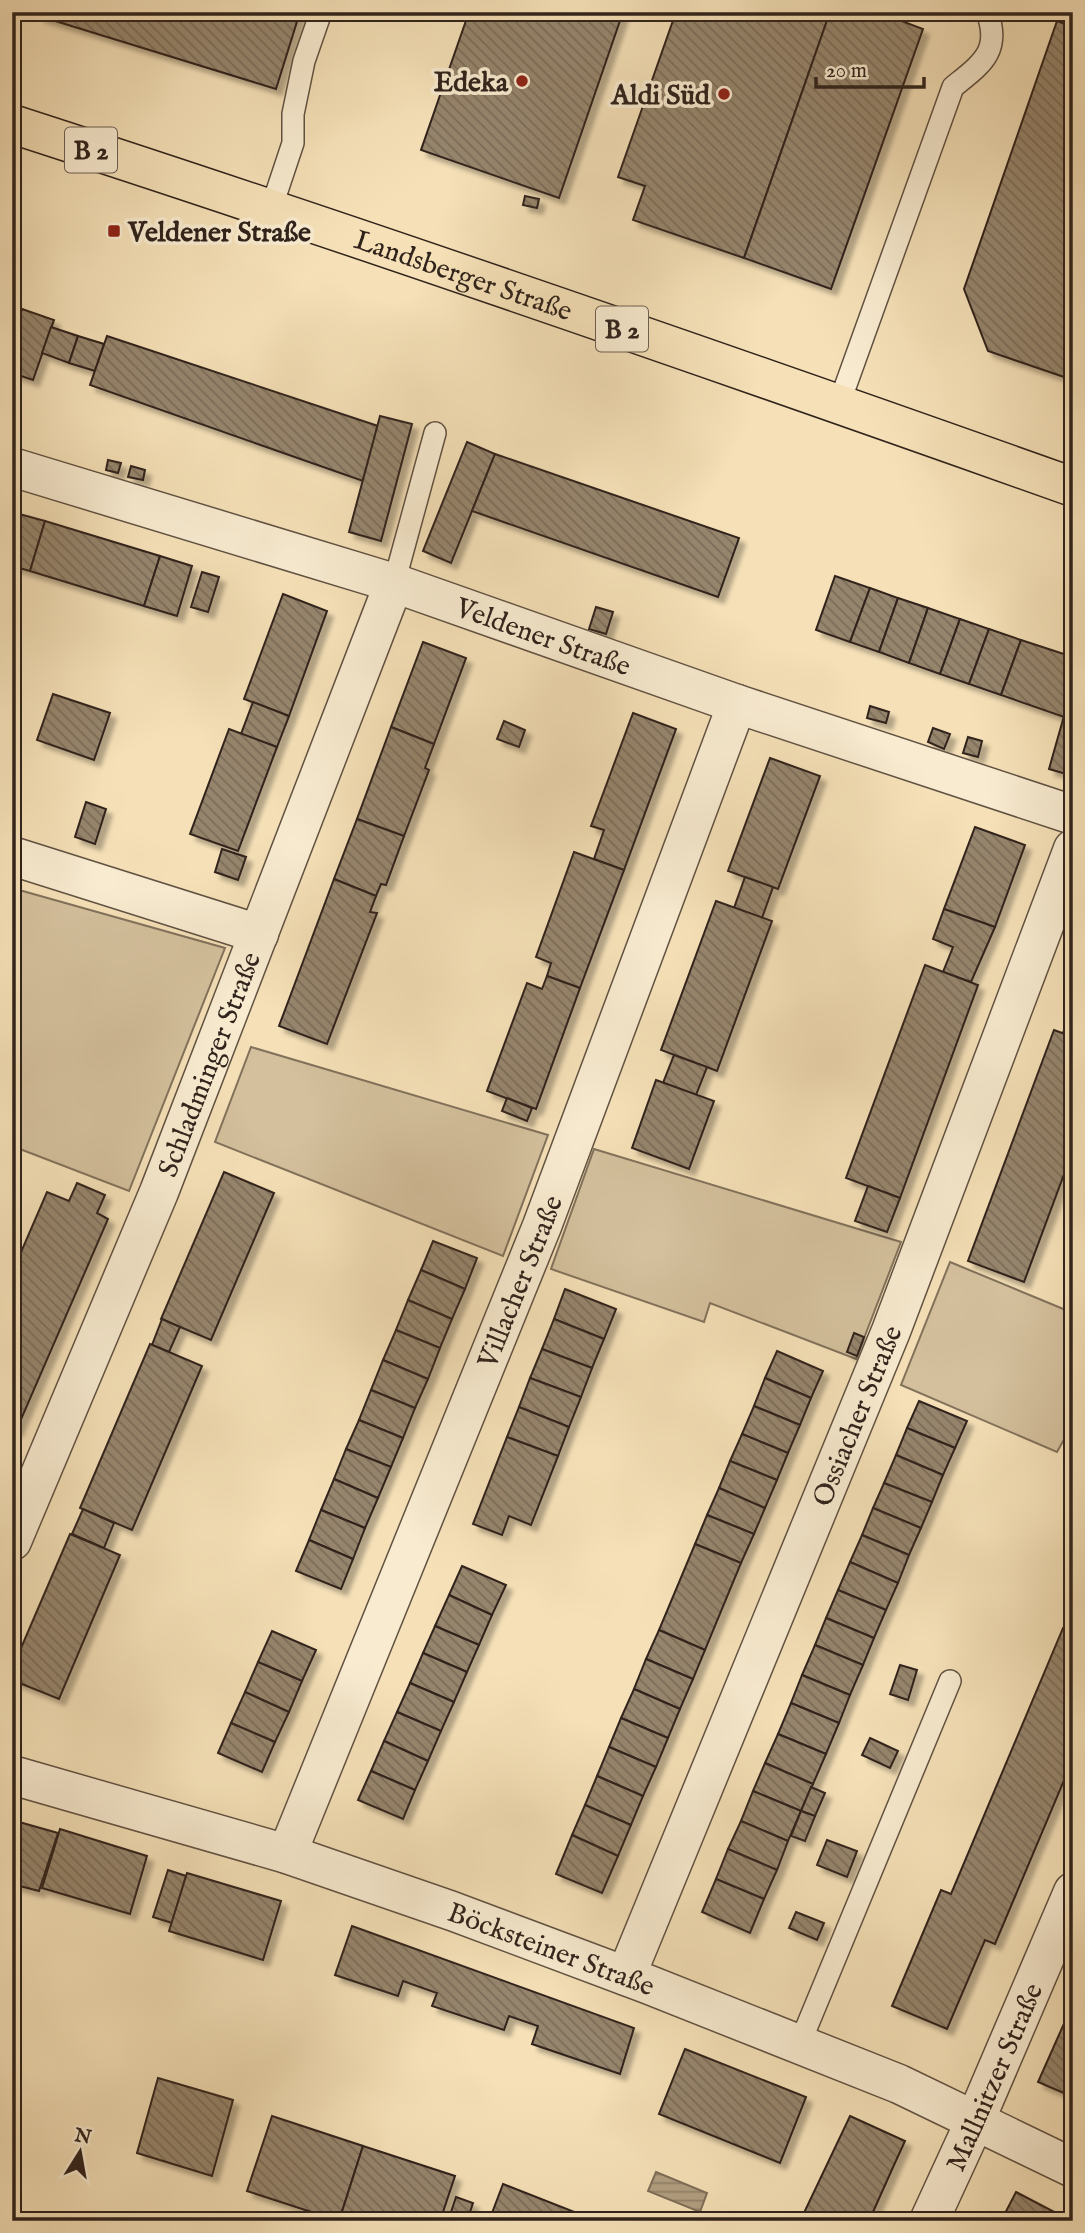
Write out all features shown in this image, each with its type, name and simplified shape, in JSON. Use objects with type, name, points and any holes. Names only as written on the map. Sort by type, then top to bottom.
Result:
[{"type":"main road","name":"Landsberger Straße","points":[[12,124],[271,209],[1073,486]]},
{"type":"street","name":"Veldener Straße","points":[[12,467],[394,583],[737,704],[1073,815]]},
{"type":"street","name":"Schladminger Straße","points":[[12,1541],[159,1192],[394,583]]},
{"type":"street","name":"Villacher Straße","points":[[287,1854],[542,1226],[737,704]]},
{"type":"street","name":"Ossiacher Straße","points":[[626,1976],[891,1331],[1073,849]]},
{"type":"street","points":[[12,856],[259,934]]},
{"type":"street","name":"Böcksteiner Straße","points":[[12,1775],[287,1854],[452,1911],[800,2043],[898,2084],[1073,2168]]},
{"type":"street","name":"Mallnitzer Straße","points":[[929,2221],[1073,1892]]},
{"type":"lane","points":[[271,209],[293,143],[293,114],[304,61],[321,12]]},
{"type":"lane","points":[[839,404],[953,87],[983,62],[989,51],[992,31],[987,12]]},
{"type":"lane","points":[[394,583],[435,433]]},
{"type":"lane","points":[[800,2043],[950,1681]]},
{"type":"shaded area","points":[[12,888],[225,948],[129,1191],[12,1146]]},
{"type":"shaded area","points":[[251,1047],[548,1135],[503,1256],[215,1142]]},
{"type":"shaded area","points":[[594,1149],[901,1242],[856,1359],[710,1303],[704,1322],[551,1269]]},
{"type":"shaded area","points":[[950,1262],[1073,1313],[1073,1436],[1067,1434],[1057,1452],[901,1385]]},
{"type":"shaded area","points":[[656,2172],[707,2193],[700,2212],[648,2191]]},
{"type":"building","points":[[40,12],[300,12],[276,89],[39,16]]},
{"type":"building","name":"Edeka","points":[[469,12],[623,12],[559,198],[421,150]]},
{"type":"building","name":"Aldi Süd","points":[[676,12],[830,12],[744,258],[633,220],[645,186],[618,177]]},
{"type":"building","points":[[830,12],[878,12],[923,29],[831,289],[744,258]]},
{"type":"building","points":[[1057,21],[1073,27],[1073,380],[988,351],[964,289]]},
{"type":"building","points":[[525,196],[539,199],[537,208],[523,205]]},
{"type":"building","points":[[12,307],[22,309],[12,339]]},
{"type":"building","points":[[22,309],[54,320],[33,380],[12,373],[12,339]]},
{"type":"building","points":[[51,327],[78,336],[69,363],[42,353]]},
{"type":"building","points":[[78,336],[104,344],[95,371],[69,363]]},
{"type":"building","points":[[107,336],[378,426],[363,481],[90,385]]},
{"type":"building","points":[[380,416],[412,424],[381,541],[349,532]]},
{"type":"building","points":[[467,442],[495,454],[451,563],[423,551]]},
{"type":"building","points":[[495,454],[739,538],[718,597],[472,511]]},
{"type":"building","points":[[108,460],[121,463],[118,473],[106,470]]},
{"type":"building","points":[[131,466],[145,470],[143,480],[128,477]]},
{"type":"building","points":[[12,512],[45,521],[30,571],[12,566]]},
{"type":"building","points":[[45,521],[160,556],[144,606],[30,571]]},
{"type":"building","points":[[160,556],[192,566],[177,616],[144,606]]},
{"type":"building","points":[[202,572],[219,577],[208,612],[191,607]]},
{"type":"building","points":[[835,576],[870,588],[850,642],[816,630]]},
{"type":"building","points":[[870,588],[898,598],[879,652],[850,642]]},
{"type":"building","points":[[283,594],[327,611],[289,716],[244,699]]},
{"type":"building","points":[[898,598],[928,608],[909,663],[879,652]]},
{"type":"building","points":[[596,607],[613,612],[606,634],[589,629]]},
{"type":"building","points":[[928,608],[960,619],[940,674],[909,663]]},
{"type":"building","points":[[960,619],[989,629],[969,684],[940,674]]},
{"type":"building","points":[[989,629],[1021,640],[1001,695],[969,684]]},
{"type":"building","points":[[1021,640],[1073,657],[1073,684],[1064,717],[1001,695]]},
{"type":"building","points":[[423,642],[466,658],[434,744],[391,727]]},
{"type":"building","points":[[1073,684],[1073,776],[1049,769]]},
{"type":"building","points":[[53,694],[110,713],[94,760],[37,740]]},
{"type":"building","points":[[253,702],[289,716],[277,747],[241,734]]},
{"type":"building","points":[[870,706],[889,712],[886,723],[867,718]]},
{"type":"building","points":[[633,713],[676,729],[624,870],[594,859],[604,830],[591,826]]},
{"type":"building","points":[[504,721],[525,730],[519,747],[497,739]]},
{"type":"building","points":[[391,727],[434,744],[425,768],[429,770],[404,836],[357,819]]},
{"type":"building","points":[[933,728],[950,734],[944,749],[928,742]]},
{"type":"building","points":[[229,729],[277,747],[238,851],[190,834]]},
{"type":"building","points":[[968,737],[982,741],[978,757],[963,753]]},
{"type":"building","points":[[770,758],[820,776],[778,889],[728,871]]},
{"type":"building","points":[[86,802],[106,809],[95,844],[75,837]]},
{"type":"building","points":[[357,819],[404,836],[386,885],[381,884],[376,896],[334,879]]},
{"type":"building","points":[[975,827],[1025,845],[995,927],[944,909]]},
{"type":"building","points":[[222,849],[246,857],[238,880],[215,872]]},
{"type":"building","points":[[574,852],[624,870],[580,988],[547,976],[551,963],[536,957]]},
{"type":"building","points":[[745,877],[773,887],[762,918],[734,908]]},
{"type":"building","points":[[334,879],[376,896],[370,912],[377,913],[327,1044],[279,1026]]},
{"type":"building","points":[[716,901],[772,921],[717,1071],[661,1050]]},
{"type":"building","points":[[944,909],[995,927],[971,982],[943,972],[953,947],[933,939]]},
{"type":"building","points":[[925,965],[978,985],[900,1198],[846,1178]]},
{"type":"building","points":[[547,976],[580,988],[536,1109],[487,1091],[527,983],[542,989]]},
{"type":"building","points":[[1073,1007],[1073,1037],[1063,1033]]},
{"type":"building","points":[[1054,1030],[1073,1037],[1073,1150],[1024,1282],[968,1261]]},
{"type":"building","points":[[674,1055],[707,1067],[696,1095],[663,1083]]},
{"type":"building","points":[[656,1080],[714,1101],[689,1169],[632,1148]]},
{"type":"building","points":[[507,1098],[532,1108],[527,1121],[502,1111]]},
{"type":"building","points":[[224,1172],[274,1193],[211,1340],[161,1319]]},
{"type":"building","points":[[77,1183],[105,1195],[97,1213],[108,1219],[16,1431],[12,1429],[12,1273],[47,1192],[69,1201]]},
{"type":"building","points":[[868,1186],[900,1198],[887,1232],[855,1221]]},
{"type":"building","points":[[433,1241],[477,1258],[465,1289],[421,1270]]},
{"type":"building","points":[[421,1270],[465,1289],[452,1319],[408,1300]]},
{"type":"building","points":[[565,1289],[616,1309],[604,1339],[554,1319]]},
{"type":"building","points":[[408,1300],[452,1319],[440,1348],[396,1330]]},
{"type":"building","points":[[162,1319],[180,1327],[169,1352],[152,1345]]},
{"type":"building","points":[[554,1319],[604,1339],[592,1368],[542,1349]]},
{"type":"building","points":[[396,1330],[440,1348],[428,1379],[383,1360]]},
{"type":"building","points":[[854,1333],[864,1337],[857,1356],[847,1352]]},
{"type":"building","points":[[150,1344],[202,1366],[132,1530],[80,1508]]},
{"type":"building","points":[[542,1349],[592,1368],[581,1397],[530,1378]]},
{"type":"building","points":[[777,1351],[823,1371],[811,1398],[765,1378]]},
{"type":"building","points":[[383,1360],[428,1379],[415,1408],[371,1390]]},
{"type":"building","points":[[530,1378],[581,1397],[569,1427],[519,1407]]},
{"type":"building","points":[[765,1378],[811,1398],[800,1425],[754,1406]]},
{"type":"building","points":[[371,1390],[415,1408],[403,1438],[359,1420]]},
{"type":"building","points":[[919,1401],[967,1421],[955,1448],[907,1428]]},
{"type":"building","points":[[754,1406],[800,1425],[788,1453],[742,1434]]},
{"type":"building","points":[[519,1407],[569,1427],[558,1456],[507,1437]]},
{"type":"building","points":[[359,1420],[403,1438],[391,1467],[346,1449]]},
{"type":"building","points":[[907,1428],[955,1448],[943,1475],[896,1455]]},
{"type":"building","points":[[742,1434],[788,1453],[777,1480],[730,1461]]},
{"type":"building","points":[[507,1437],[558,1456],[531,1525],[509,1516],[502,1535],[473,1524]]},
{"type":"building","points":[[346,1449],[391,1467],[378,1498],[334,1479]]},
{"type":"building","points":[[896,1455],[943,1475],[932,1502],[884,1483]]},
{"type":"building","points":[[730,1461],[777,1480],[765,1508],[719,1488]]},
{"type":"building","points":[[334,1479],[378,1498],[365,1528],[321,1510]]},
{"type":"building","points":[[884,1483],[932,1502],[921,1528],[873,1508]]},
{"type":"building","points":[[719,1488],[765,1508],[754,1534],[707,1515]]},
{"type":"building","points":[[873,1508],[921,1528],[909,1555],[862,1535]]},
{"type":"building","points":[[83,1509],[114,1523],[104,1548],[72,1534]]},
{"type":"building","points":[[321,1510],[365,1528],[353,1559],[309,1540]]},
{"type":"building","points":[[707,1515],[754,1534],[741,1563],[695,1544]]},
{"type":"building","points":[[70,1534],[120,1555],[59,1699],[12,1680],[12,1669]]},
{"type":"building","points":[[862,1535],[909,1555],[898,1583],[850,1562]]},
{"type":"building","points":[[309,1540],[353,1559],[341,1589],[296,1571]]},
{"type":"building","points":[[695,1544],[741,1563],[705,1650],[659,1630]]},
{"type":"building","points":[[850,1562],[898,1583],[886,1610],[838,1590]]},
{"type":"building","points":[[462,1566],[506,1585],[492,1615],[449,1595]]},
{"type":"building","points":[[838,1590],[886,1610],[874,1638],[826,1618]]},
{"type":"building","points":[[449,1595],[492,1615],[479,1645],[435,1626]]},
{"type":"building","points":[[826,1618],[874,1638],[863,1665],[815,1645]]},
{"type":"building","points":[[435,1626],[479,1645],[467,1672],[423,1653]]},
{"type":"building","points":[[1063,1628],[1073,1633],[1073,1759],[995,1944],[985,1940],[947,2029],[892,2006],[941,1890],[951,1894]]},
{"type":"building","points":[[659,1630],[705,1650],[693,1679],[646,1659]]},
{"type":"building","points":[[272,1631],[316,1650],[302,1681],[258,1662]]},
{"type":"building","points":[[815,1645],[863,1665],[850,1695],[802,1675]]},
{"type":"building","points":[[423,1653],[467,1672],[454,1702],[410,1683]]},
{"type":"building","points":[[646,1659],[693,1679],[680,1709],[634,1689]]},
{"type":"building","points":[[258,1662],[302,1681],[289,1712],[245,1692]]},
{"type":"building","points":[[900,1665],[917,1670],[908,1700],[890,1694]]},
{"type":"building","points":[[802,1675],[850,1695],[839,1723],[791,1703]]},
{"type":"building","points":[[410,1683],[454,1702],[441,1731],[397,1712]]},
{"type":"building","points":[[634,1689],[680,1709],[668,1738],[621,1718]]},
{"type":"building","points":[[245,1692],[289,1712],[275,1742],[231,1723]]},
{"type":"building","points":[[791,1703],[839,1723],[826,1754],[778,1734]]},
{"type":"building","points":[[397,1712],[441,1731],[428,1761],[384,1741]]},
{"type":"building","points":[[621,1718],[668,1738],[656,1767],[609,1747]]},
{"type":"building","points":[[231,1723],[275,1742],[262,1772],[218,1753]]},
{"type":"building","points":[[778,1734],[826,1754],[813,1784],[765,1763]]},
{"type":"building","points":[[870,1738],[898,1751],[890,1768],[862,1755]]},
{"type":"building","points":[[384,1741],[428,1761],[415,1790],[371,1771]]},
{"type":"building","points":[[609,1747],[656,1767],[643,1796],[597,1776]]},
{"type":"building","points":[[765,1763],[813,1784],[801,1811],[753,1791]]},
{"type":"building","points":[[371,1771],[415,1790],[403,1819],[358,1800]]},
{"type":"building","points":[[597,1776],[643,1796],[631,1825],[585,1805]]},
{"type":"building","points":[[811,1787],[825,1793],[815,1816],[801,1811]]},
{"type":"building","points":[[753,1791],[801,1811],[788,1841],[741,1821]]},
{"type":"building","points":[[585,1805],[631,1825],[618,1856],[572,1835]]},
{"type":"building","points":[[801,1811],[815,1816],[805,1841],[791,1836]]},
{"type":"building","points":[[12,1820],[58,1833],[39,1891],[12,1884]]},
{"type":"building","points":[[741,1821],[788,1841],[777,1870],[728,1849]]},
{"type":"building","points":[[60,1829],[147,1856],[130,1914],[42,1888]]},
{"type":"building","points":[[572,1835],[618,1856],[602,1893],[556,1874]]},
{"type":"building","points":[[827,1840],[857,1851],[847,1877],[817,1865]]},
{"type":"building","points":[[728,1849],[777,1870],[764,1899],[716,1879]]},
{"type":"building","points":[[168,1870],[186,1876],[172,1923],[153,1917]]},
{"type":"building","points":[[187,1873],[281,1901],[263,1960],[169,1931]]},
{"type":"building","points":[[716,1879],[764,1899],[750,1933],[702,1912]]},
{"type":"building","points":[[796,1912],[824,1923],[817,1940],[789,1928]]},
{"type":"building","points":[[352,1926],[634,2028],[620,2074],[532,2044],[538,2026],[509,2016],[504,2030],[432,2006],[437,1993],[403,1981],[398,1996],[335,1975]]},
{"type":"building","points":[[1066,2019],[1073,2022],[1073,2097],[1038,2082]]},
{"type":"building","points":[[685,2049],[806,2097],[780,2163],[659,2114]]},
{"type":"building","points":[[158,2078],[233,2100],[212,2176],[137,2153]]},
{"type":"building","points":[[272,2116],[363,2146],[339,2221],[247,2191]]},
{"type":"building","points":[[850,2116],[905,2141],[869,2221],[803,2221],[802,2217]]},
{"type":"building","points":[[363,2146],[455,2176],[440,2221],[339,2221]]},
{"type":"building","points":[[503,2184],[577,2213],[573,2221],[489,2221]]},
{"type":"building","points":[[1016,2192],[1066,2218],[1064,2221],[1001,2221]]},
{"type":"building","points":[[456,2197],[473,2203],[467,2221],[440,2221],[442,2216],[449,2218]]},
{"type":"place","name":"Edeka","points":[[522,81]]},
{"type":"place","name":"Aldi Süd","points":[[724,94]]},
{"type":"place","name":"Veldener Straße","points":[[114,231]]}]
